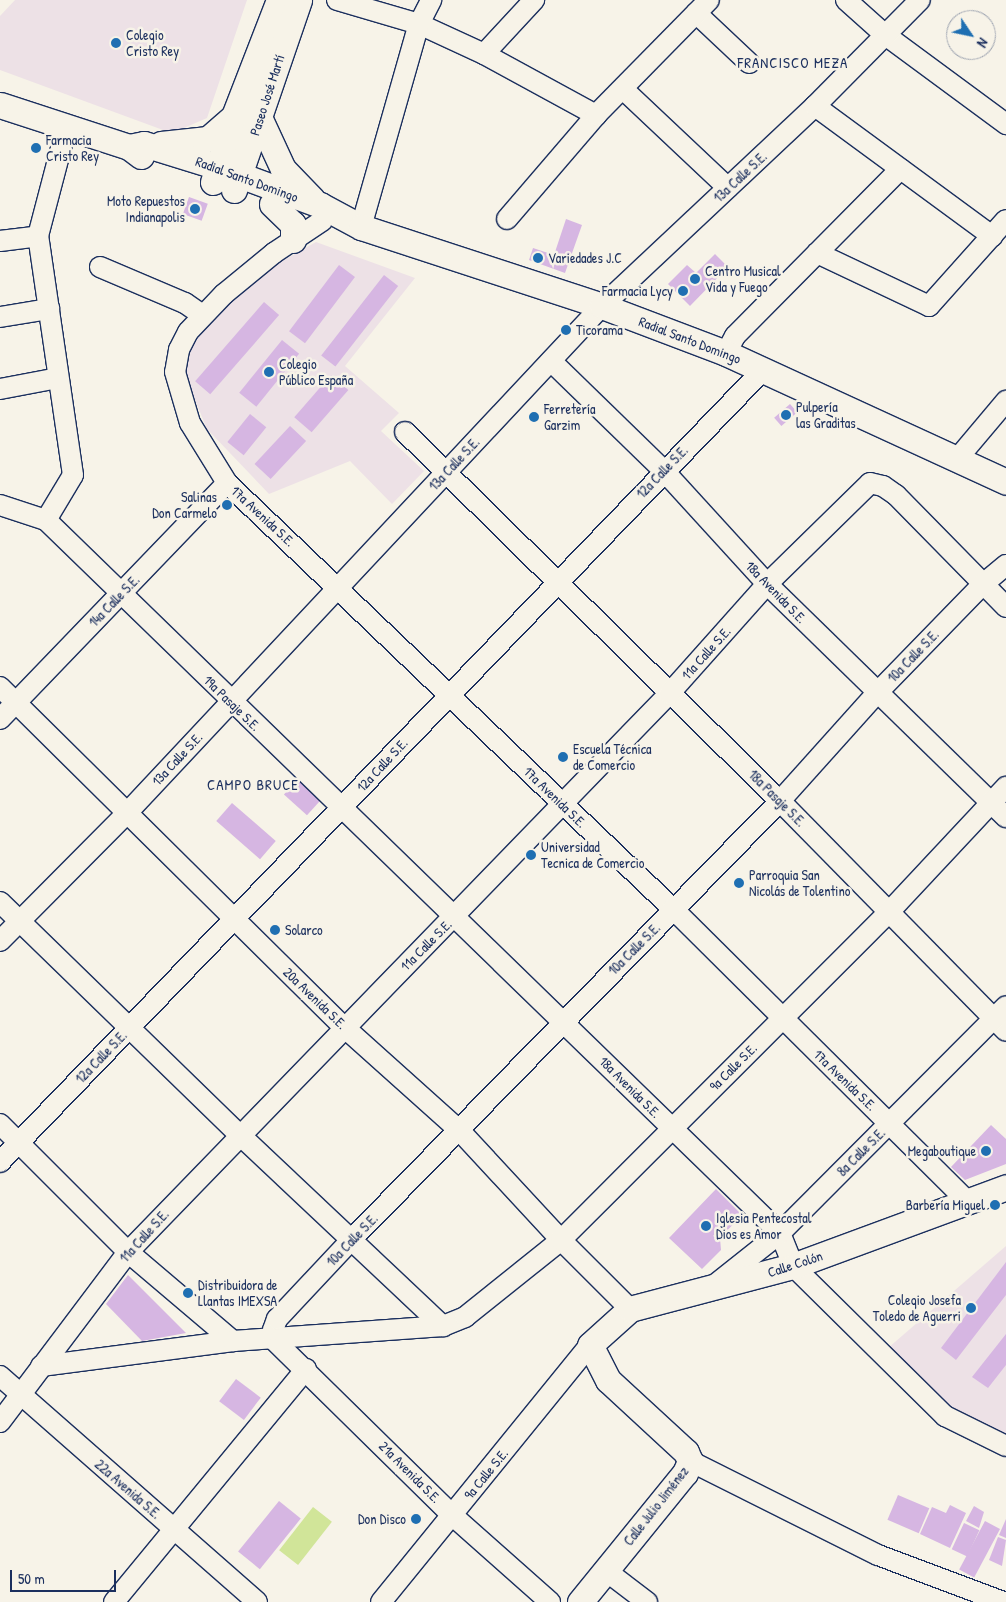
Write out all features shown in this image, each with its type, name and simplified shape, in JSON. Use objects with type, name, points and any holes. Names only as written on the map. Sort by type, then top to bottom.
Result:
[{"type":"main road","name":"Paseo José Martí","points":[[226,179],[234,116],[279,0]]},
{"type":"main road","name":"Paseo José Martí","points":[[226,179],[259,117],[299,0]]},
{"type":"main road","name":"Radial Santo Domingo","points":[[0,105],[66,129],[136,145],[361,227],[602,306],[764,369],[1006,482]]},
{"type":"main road","points":[[136,145],[178,145],[208,139],[234,116]]},
{"type":"main road","points":[[259,117],[283,169],[321,213]]},
{"type":"main road","name":"Radial Santo Domingo","points":[[226,179],[272,204],[321,213]]},
{"type":"main road","points":[[272,204],[293,224],[293,240]]},
{"type":"main road","name":"Calle Colón","points":[[590,1344],[630,1309],[793,1266],[1006,1187]]},
{"type":"main road","name":"Calle Julio Jiménez","points":[[580,1602],[604,1570],[685,1473],[690,1461],[686,1452],[608,1380],[590,1344]]},
{"type":"street","points":[[337,0],[419,24],[484,54],[596,115]]},
{"type":"street","points":[[361,227],[419,24],[431,0]]},
{"type":"street","points":[[484,54],[534,0]]},
{"type":"street","points":[[846,0],[884,34],[1006,124]]},
{"type":"street","name":"13a Calle S.E.","points":[[0,941],[126,813],[602,306],[815,106],[884,34],[920,0]]},
{"type":"street","points":[[507,219],[596,115],[623,89],[701,5],[749,63]]},
{"type":"street","points":[[623,89],[728,188]]},
{"type":"street","points":[[815,106],[992,236]]},
{"type":"street","points":[[46,520],[73,475],[38,236],[66,129]]},
{"type":"street","points":[[726,353],[735,336],[900,169]]},
{"type":"street","points":[[100,267],[185,303],[202,315],[224,294],[293,240],[321,213]]},
{"type":"street","points":[[817,253],[929,306],[1006,220]]},
{"type":"street","points":[[0,241],[38,236]]},
{"type":"street","points":[[0,317],[49,308]]},
{"type":"street","name":"17a Avenida S.E.","points":[[202,315],[179,350],[175,372],[190,423],[227,483],[339,587],[561,804],[673,909],[968,1202]]},
{"type":"street","name":"18a Avenida S.E.","points":[[551,361],[663,470],[767,584],[1006,817]]},
{"type":"street","name":"12a Calle S.E.","points":[[0,1162],[341,809],[663,470],[764,369]]},
{"type":"street","points":[[0,389],[58,378]]},
{"type":"street","points":[[958,458],[1006,401]]},
{"type":"street","points":[[405,432],[557,582]]},
{"type":"street","name":"14a Calle S.E.","points":[[0,719],[227,483]]},
{"type":"street","name":"11a Calle S.E.","points":[[0,1422],[22,1396],[40,1366],[128,1252],[344,1027],[454,918],[561,804],[669,694],[767,584],[870,483],[883,486],[896,495],[982,585]]},
{"type":"street","name":"19a Pasaje S.E.","points":[[1,507],[46,520],[230,702],[454,918]]},
{"type":"street","name":"10a Calle S.E.","points":[[273,1339],[278,1319],[352,1239],[460,1131],[563,1020],[780,801],[877,693],[982,585],[1006,565]]},
{"type":"street","name":"18a Pasaje S.E.","points":[[557,582],[780,801],[888,912],[1002,1018]]},
{"type":"street","points":[[982,585],[1006,606]]},
{"type":"street","name":"20a Avenida S.E.","points":[[0,687],[344,1027],[460,1131],[560,1240],[630,1309]]},
{"type":"street","name":"9a Calle S.E.","points":[[40,1366],[233,1341],[443,1326],[465,1317],[560,1240],[888,912],[1006,787]]},
{"type":"street","points":[[0,902],[240,1135],[443,1326]]},
{"type":"street","name":"18a Avenida S.E.","points":[[454,918],[563,1020],[780,1233],[793,1266]]},
{"type":"street","name":"8a Calle S.E.","points":[[709,1289],[780,1233],[889,1123],[1002,1018]]},
{"type":"street","points":[[0,1124],[128,1252],[233,1341]]},
{"type":"street","points":[[793,1266],[945,1416],[1006,1446]]},
{"type":"street","name":"21a Avenida S.E.","points":[[273,1339],[306,1369],[453,1516],[550,1602]]},
{"type":"street","name":"9a Calle S.E.","points":[[381,1602],[453,1516],[590,1344]]},
{"type":"street","points":[[114,1602],[306,1369]]},
{"type":"street","name":"22a Avenida S.E.","points":[[0,1376],[257,1602]]},
{"type":"street","points":[[690,1461],[878,1555],[1004,1602]]},
{"type":"street","points":[[604,1570],[648,1602]]},
{"type":"shaded area","name":"Colegio Cristo Rey","points":[[15,0],[247,0],[207,118],[177,131],[163,130],[0,70],[0,16]]},
{"type":"shaded area","name":"Colegio Público España","points":[[316,242],[415,278],[345,366],[399,413],[381,431],[424,471],[392,504],[350,461],[269,494],[207,429],[186,378],[187,348],[254,277]]},
{"type":"shaded area","name":"Colegio Josefa Toledo de Aguerri","points":[[1006,1246],[1006,1438],[955,1416],[888,1348]]},
{"type":"green space","points":[[313,1507],[332,1522],[298,1565],[279,1550]]},
{"type":"building","name":"Moto Repuestos Indianapolis","points":[[189,197],[208,204],[202,221],[183,214]]},
{"type":"building","points":[[566,219],[582,225],[565,273],[529,260],[533,248],[554,255]]},
{"type":"building","name":"Centro Musical Vida y Fuego","points":[[715,254],[728,267],[690,306],[668,284],[687,265],[696,273]]},
{"type":"building","points":[[339,265],[355,277],[305,343],[289,331]]},
{"type":"building","points":[[384,275],[398,286],[335,366],[321,355]]},
{"type":"building","points":[[264,302],[279,315],[210,394],[195,381]]},
{"type":"building","points":[[282,340],[299,354],[256,407],[239,393]]},
{"type":"building","points":[[331,375],[348,390],[312,432],[294,417]]},
{"type":"building","name":"Pulpería las Graditas","points":[[790,404],[797,412],[781,426],[774,418]]},
{"type":"building","points":[[250,414],[266,427],[244,455],[227,442]]},
{"type":"building","points":[[290,426],[306,441],[271,479],[255,464]]},
{"type":"building","points":[[298,779],[321,800],[307,815],[284,795]]},
{"type":"building","points":[[232,803],[276,841],[260,859],[216,821]]},
{"type":"building","name":"Megaboutique","points":[[991,1125],[1006,1139],[1006,1164],[965,1180],[951,1167]]},
{"type":"building","name":"Iglesia Pentecostal Dios es Amor","points":[[716,1189],[742,1215],[720,1238],[721,1250],[702,1269],[669,1238]]},
{"type":"building","points":[[1006,1262],[1006,1295],[956,1360],[941,1348]]},
{"type":"building","points":[[128,1275],[186,1333],[142,1341],[106,1304]]},
{"type":"building","points":[[1006,1334],[1006,1365],[988,1388],[972,1377]]},
{"type":"building","points":[[236,1379],[261,1398],[244,1420],[219,1401]]},
{"type":"building","points":[[898,1495],[929,1508],[919,1533],[887,1520]]},
{"type":"building","points":[[279,1501],[301,1519],[260,1569],[238,1552]]},
{"type":"building","points":[[950,1505],[966,1513],[950,1548],[920,1534],[932,1507],[946,1513]]},
{"type":"building","points":[[974,1506],[984,1512],[979,1528],[966,1521]]},
{"type":"building","points":[[1006,1519],[1006,1538],[999,1535]]},
{"type":"building","points":[[985,1521],[1000,1529],[974,1578],[959,1570]]},
{"type":"building","points":[[964,1523],[979,1530],[967,1556],[952,1549]]},
{"type":"building","points":[[998,1537],[1006,1540],[1002,1566],[989,1560]]},
{"type":"place","name":"Colegio Cristo Rey","points":[[116,43]]},
{"type":"place","name":"Farmacia Cristo Rey","points":[[36,148]]},
{"type":"place","name":"Moto Repuestos Indianapolis","points":[[195,209]]},
{"type":"place","name":"Variedades J.C","points":[[538,258]]},
{"type":"place","name":"Centro Musical Vida y Fuego","points":[[695,279]]},
{"type":"place","name":"Farmacia Lycy","points":[[683,291]]},
{"type":"place","name":"Ticorama","points":[[566,330]]},
{"type":"place","name":"Colegio Público España","points":[[269,372]]},
{"type":"place","name":"Pulpería las Graditas","points":[[786,415]]},
{"type":"place","name":"Ferretería Garzim","points":[[534,417]]},
{"type":"place","name":"Salinas Don Carmelo","points":[[227,505]]},
{"type":"place","name":"Escuela Técnica de Comercio","points":[[563,757]]},
{"type":"place","name":"Universidad Tecnica de Comercio","points":[[531,855]]},
{"type":"place","name":"Parroquia San Nicolás de Tolentino","points":[[739,883]]},
{"type":"place","name":"Solarco","points":[[275,930]]},
{"type":"place","name":"Megaboutique","points":[[986,1151]]},
{"type":"place","name":"Barbería Miguel","points":[[995,1205]]},
{"type":"place","name":"Iglesia Pentecostal Dios es Amor","points":[[706,1226]]},
{"type":"place","name":"Distribuidora de Llantas IMEXSA","points":[[188,1293]]},
{"type":"place","name":"Colegio Josefa Toledo de Aguerri","points":[[971,1308]]},
{"type":"place","name":"Don Disco","points":[[416,1519]]},
{"type":"district","name":"FRANCISCO MEZA","points":[[793,63]]},
{"type":"district","name":"CAMPO BRUCE","points":[[253,785]]}]
